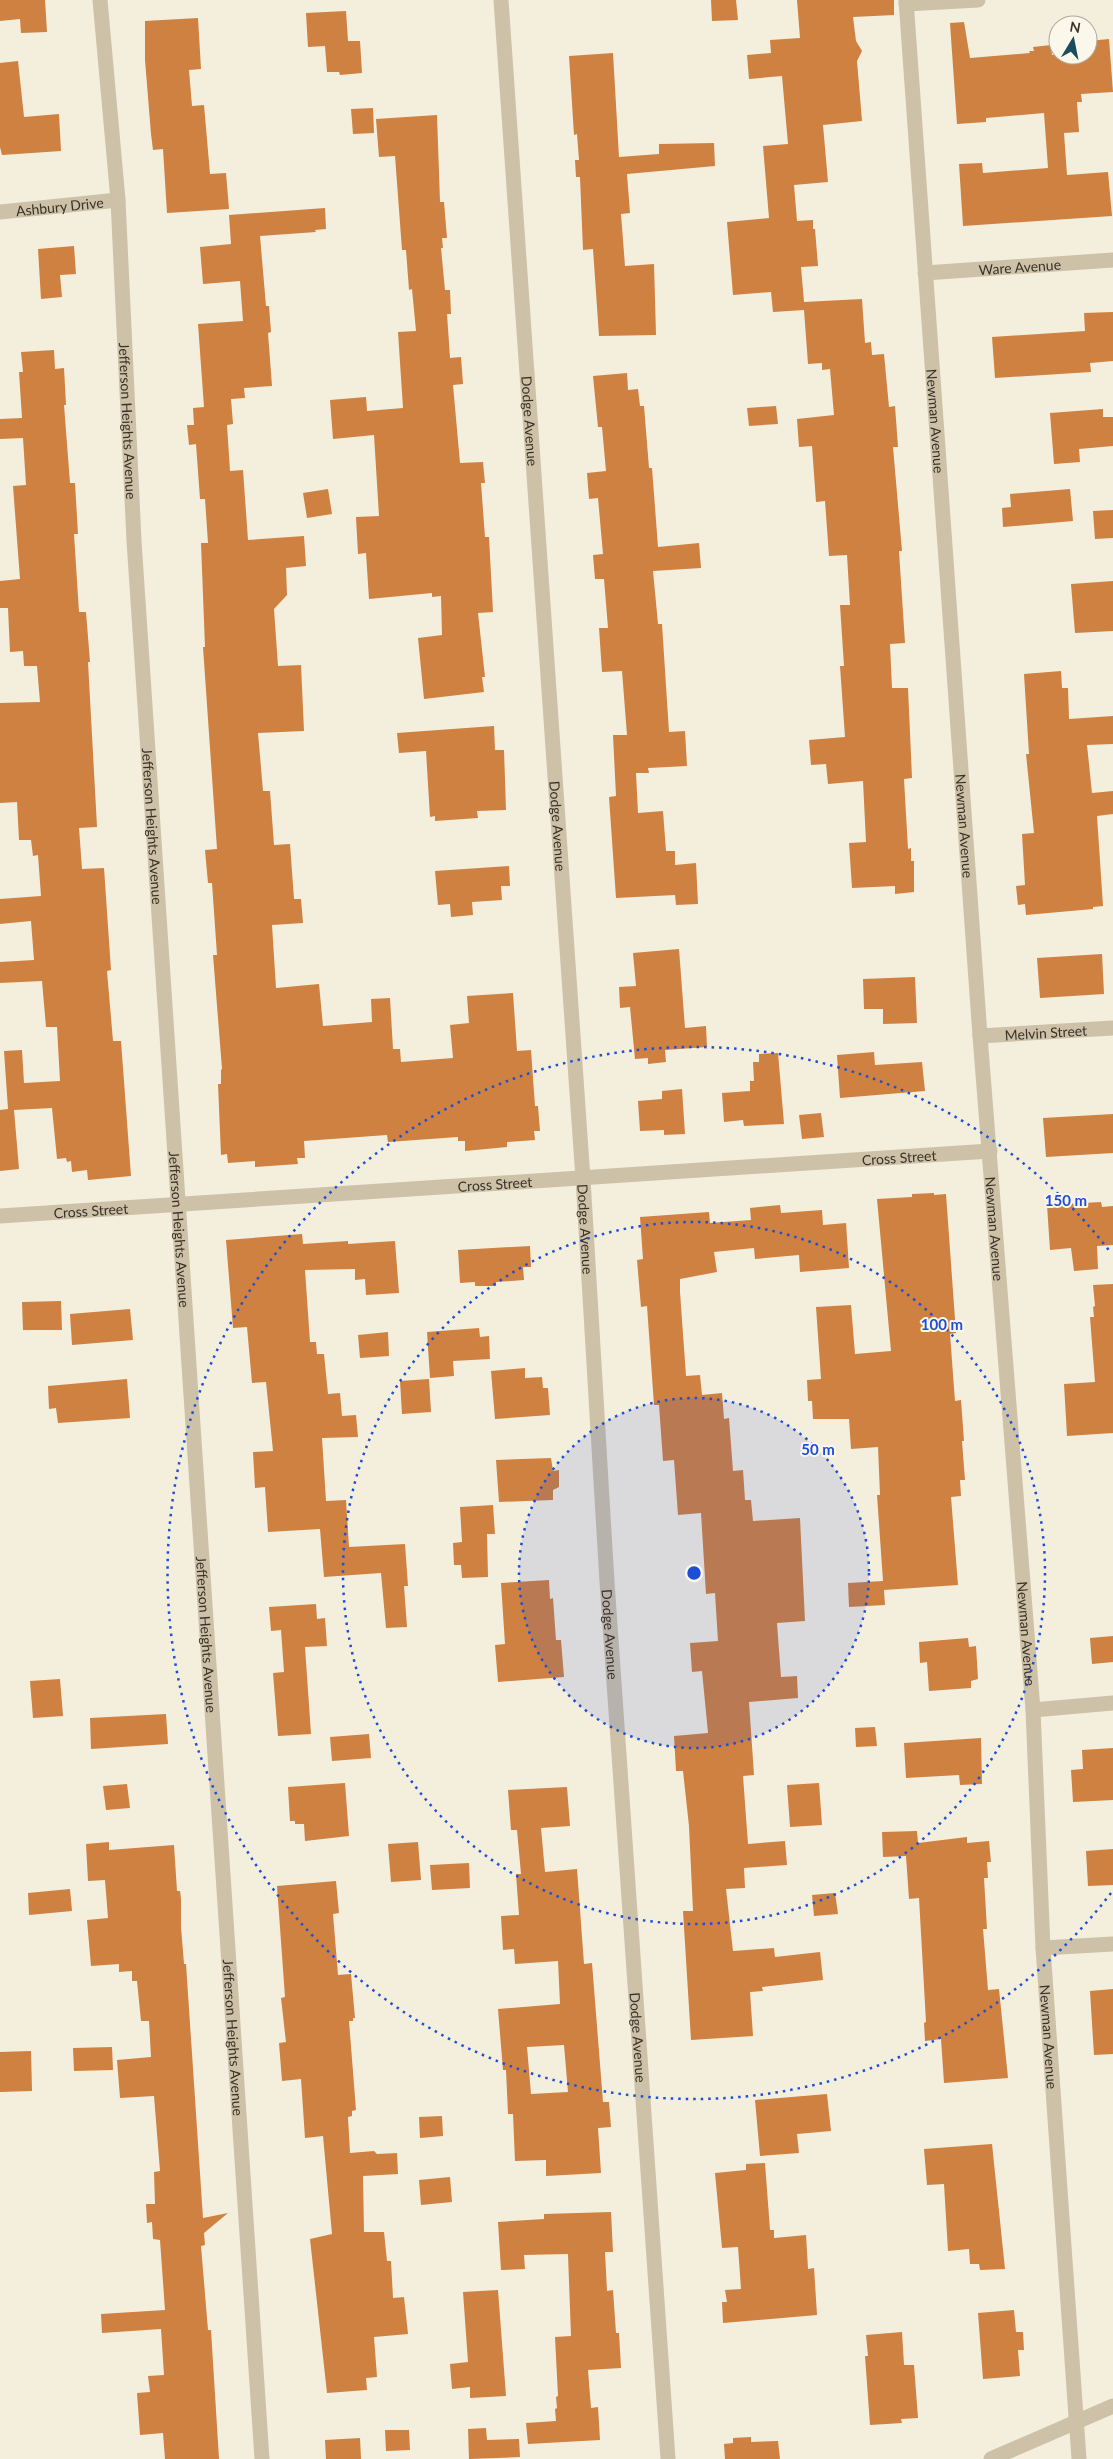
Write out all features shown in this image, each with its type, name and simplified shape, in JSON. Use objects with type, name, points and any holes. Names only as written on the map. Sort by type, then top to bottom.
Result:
[{"type":"street","name":"Jefferson Heights Avenue","points":[[100,0],[118,200],[134,541],[262,2459]]},
{"type":"street","name":"Dodge Avenue","points":[[501,0],[583,1179],[607,1582],[668,2459]]},
{"type":"street","points":[[906,2],[978,0]]},
{"type":"street","name":"Newman Avenue","points":[[906,2],[980,1036],[1033,1710],[1043,1948],[1080,2459]]},
{"type":"street","name":"Ashbury Drive","points":[[0,212],[118,200]]},
{"type":"street","name":"Ware Avenue","points":[[925,273],[1113,260]]},
{"type":"street","name":"Melvin Street","points":[[980,1036],[1113,1028]]},
{"type":"street","name":"Cross Street","points":[[0,1216],[990,1151]]},
{"type":"street","points":[[1033,1710],[1113,1703]]},
{"type":"street","points":[[1043,1948],[1113,1944]]},
{"type":"street","points":[[991,2459],[1113,2406]]},
{"type":"building","points":[[0,0],[45,0],[47,32],[21,33],[20,19],[0,21]]},
{"type":"building","points":[[711,0],[736,0],[738,20],[712,21]]},
{"type":"building","points":[[797,0],[894,0],[894,15],[853,17],[856,41],[862,51],[857,61],[862,121],[823,125],[828,182],[794,185],[797,221],[813,220],[813,229],[815,229],[818,266],[801,267],[804,302],[862,299],[865,343],[871,342],[872,355],[884,354],[889,407],[895,406],[898,447],[893,447],[902,551],[899,551],[905,643],[890,644],[892,688],[908,688],[912,778],[904,779],[908,849],[911,848],[911,861],[914,861],[914,892],[895,894],[895,886],[852,888],[849,843],[866,842],[863,781],[828,784],[826,764],[811,765],[809,740],[845,737],[840,666],[844,666],[840,605],[850,605],[847,555],[829,556],[825,501],[816,502],[812,446],[799,447],[797,419],[834,415],[830,369],[822,370],[822,363],[808,364],[804,310],[773,312],[771,292],[733,295],[727,222],[769,218],[763,146],[788,144],[782,76],[749,79],[747,55],[771,53],[770,40],[800,38]]},
{"type":"building","points":[[346,11],[348,41],[360,41],[362,73],[340,75],[339,72],[327,72],[325,46],[308,47],[306,13]]},
{"type":"building","points":[[198,18],[201,69],[189,70],[192,106],[204,105],[210,174],[226,173],[229,209],[167,213],[163,149],[153,150],[151,134],[145,60],[145,21]]},
{"type":"building","points":[[964,22],[970,58],[1030,53],[1029,51],[1034,51],[1033,47],[1048,45],[1048,65],[1098,65],[1098,40],[1109,39],[1113,92],[1081,94],[1082,102],[1077,102],[1079,132],[1064,133],[1067,175],[1108,172],[1112,216],[963,226],[959,164],[982,163],[983,173],[1048,168],[1044,113],[986,118],[986,122],[957,124],[950,23]]},
{"type":"building","points":[[613,53],[619,157],[659,154],[659,144],[714,143],[715,166],[627,174],[630,213],[621,214],[625,266],[654,264],[656,335],[599,336],[593,249],[583,250],[580,177],[576,177],[575,160],[579,160],[577,134],[574,135],[569,56]]},
{"type":"building","points":[[18,61],[24,117],[59,114],[61,151],[2,155],[0,147],[0,63]]},
{"type":"building","points":[[373,108],[374,133],[353,134],[351,109]]},
{"type":"building","points":[[437,115],[440,202],[444,202],[447,238],[442,238],[443,248],[441,248],[445,290],[450,290],[451,314],[447,314],[450,358],[461,357],[463,384],[453,385],[460,463],[483,462],[485,483],[481,483],[485,537],[489,537],[493,612],[478,613],[485,677],[482,677],[484,692],[424,699],[418,638],[442,635],[441,596],[432,597],[432,593],[369,599],[366,553],[358,554],[356,517],[379,516],[374,435],[333,439],[330,400],[366,397],[367,411],[403,408],[398,332],[416,331],[412,289],[409,290],[406,250],[402,250],[395,156],[379,157],[376,119]]},
{"type":"building","points":[[325,208],[326,229],[315,230],[316,232],[260,236],[266,306],[269,306],[271,332],[268,333],[272,386],[244,388],[245,398],[231,399],[233,424],[227,425],[230,471],[243,470],[248,540],[304,536],[306,566],[286,568],[287,595],[274,609],[278,666],[301,665],[304,731],[258,733],[263,791],[270,791],[274,845],[290,844],[294,899],[301,899],[303,923],[272,925],[276,988],[319,984],[323,1026],[372,1022],[371,999],[390,998],[393,1049],[400,1049],[401,1062],[453,1058],[450,1025],[469,1023],[467,996],[513,993],[517,1051],[531,1050],[535,1106],[538,1106],[540,1131],[534,1131],[535,1140],[507,1142],[507,1147],[465,1151],[465,1141],[458,1141],[458,1137],[388,1142],[387,1135],[304,1141],[305,1158],[297,1158],[298,1164],[255,1167],[255,1161],[228,1163],[227,1154],[221,1155],[218,1084],[221,1084],[222,1069],[213,955],[217,955],[212,883],[208,883],[205,850],[217,849],[203,647],[205,647],[201,543],[208,543],[205,499],[200,499],[196,444],[189,445],[187,425],[194,425],[193,408],[204,407],[198,324],[243,321],[240,281],[203,284],[200,247],[231,244],[229,215]]},
{"type":"building","points":[[74,246],[76,274],[60,275],[62,297],[41,299],[38,249]]},
{"type":"building","points":[[1113,312],[1113,361],[1090,363],[1091,372],[995,378],[992,337],[1085,331],[1084,313]]},
{"type":"building","points":[[54,350],[55,369],[64,368],[66,405],[64,405],[70,483],[75,483],[78,534],[74,534],[79,612],[86,612],[90,662],[88,662],[97,827],[79,828],[82,869],[104,868],[111,970],[107,971],[113,1041],[121,1041],[131,1176],[88,1180],[87,1170],[72,1172],[71,1161],[67,1162],[66,1158],[57,1159],[52,1108],[14,1110],[19,1169],[0,1171],[0,1110],[8,1109],[4,1051],[22,1050],[24,1083],[60,1081],[57,1027],[46,1027],[42,981],[0,983],[0,962],[34,960],[31,921],[0,924],[0,899],[41,896],[38,855],[33,856],[31,840],[19,840],[17,802],[0,803],[0,703],[40,702],[37,666],[24,666],[23,651],[10,652],[8,608],[0,608],[0,581],[20,579],[13,486],[26,485],[23,438],[0,439],[0,419],[22,418],[19,372],[23,372],[21,352]]},
{"type":"building","points":[[627,373],[628,390],[638,389],[640,406],[644,406],[649,468],[652,468],[658,547],[699,543],[701,568],[653,571],[658,624],[662,624],[669,732],[685,731],[687,766],[648,768],[649,773],[636,773],[638,813],[663,811],[666,851],[675,851],[675,865],[696,863],[698,904],[676,905],[675,895],[616,898],[609,797],[616,796],[613,735],[627,735],[622,671],[602,672],[599,628],[608,628],[604,579],[595,579],[593,555],[603,554],[598,498],[589,499],[587,473],[606,471],[602,427],[598,427],[593,376]]},
{"type":"building","points":[[776,406],[778,424],[749,426],[747,408]]},
{"type":"building","points":[[1103,409],[1103,417],[1113,417],[1113,446],[1079,449],[1080,462],[1054,464],[1050,413]]},
{"type":"building","points":[[328,489],[332,514],[307,518],[303,493]]},
{"type":"building","points":[[1070,489],[1073,521],[1003,527],[1002,508],[1011,507],[1010,494]]},
{"type":"building","points":[[1113,510],[1113,538],[1095,539],[1093,511]]},
{"type":"building","points":[[1113,581],[1113,631],[1075,633],[1071,584]]},
{"type":"building","points":[[1061,671],[1062,688],[1068,688],[1069,719],[1113,716],[1113,744],[1087,745],[1092,793],[1113,791],[1113,814],[1097,816],[1103,906],[1093,907],[1093,909],[1026,915],[1025,904],[1018,905],[1016,886],[1025,885],[1022,834],[1034,833],[1026,754],[1029,754],[1024,674]]},
{"type":"building","points":[[494,726],[495,750],[504,750],[506,810],[477,811],[478,818],[435,821],[435,816],[430,817],[426,751],[399,753],[397,733]]},
{"type":"building","points":[[509,866],[510,886],[501,886],[502,900],[472,902],[473,915],[451,917],[450,904],[438,905],[435,871]]},
{"type":"building","points":[[679,949],[685,1028],[706,1026],[707,1047],[665,1050],[666,1062],[648,1064],[648,1058],[635,1059],[630,1007],[620,1008],[619,987],[636,986],[633,953]]},
{"type":"building","points":[[1102,954],[1104,994],[1040,998],[1037,958]]},
{"type":"building","points":[[915,977],[917,1023],[883,1024],[883,1009],[864,1009],[863,979]]},
{"type":"building","points":[[874,1052],[875,1065],[922,1062],[925,1091],[840,1098],[837,1055]]},
{"type":"building","points":[[778,1053],[784,1124],[744,1126],[743,1120],[724,1122],[722,1093],[750,1091],[750,1081],[754,1081],[753,1062],[759,1062],[759,1054]]},
{"type":"building","points":[[682,1089],[685,1134],[664,1135],[664,1130],[640,1131],[638,1101],[662,1099],[662,1091]]},
{"type":"building","points":[[821,1113],[824,1137],[802,1139],[799,1115]]},
{"type":"building","points":[[1113,1114],[1113,1153],[1046,1157],[1043,1118]]},
{"type":"building","points":[[934,1193],[934,1195],[946,1194],[956,1333],[950,1334],[955,1401],[961,1400],[964,1441],[962,1441],[965,1480],[960,1480],[961,1496],[951,1497],[958,1585],[884,1590],[885,1605],[849,1607],[848,1583],[883,1581],[877,1495],[880,1495],[878,1447],[851,1449],[849,1419],[813,1419],[812,1401],[808,1401],[807,1380],[821,1379],[816,1307],[851,1305],[855,1354],[891,1351],[877,1199],[912,1197],[912,1194]]},
{"type":"building","points":[[1101,1202],[1102,1207],[1113,1206],[1113,1245],[1097,1246],[1098,1269],[1074,1271],[1071,1248],[1050,1250],[1047,1205]]},
{"type":"building","points":[[780,1205],[781,1213],[822,1210],[823,1225],[846,1223],[849,1268],[800,1272],[799,1255],[755,1259],[754,1248],[714,1252],[717,1272],[680,1279],[680,1292],[686,1376],[700,1375],[702,1395],[722,1393],[724,1419],[729,1418],[733,1471],[743,1470],[745,1500],[751,1500],[753,1521],[800,1518],[805,1621],[777,1623],[781,1677],[797,1676],[798,1698],[749,1702],[754,1775],[743,1776],[748,1844],[785,1841],[787,1865],[744,1868],[745,1888],[726,1889],[733,1951],[774,1948],[775,1957],[820,1952],[823,1980],[762,1987],[763,1991],[750,1992],[753,2036],[691,2040],[683,1911],[693,1911],[689,1826],[683,1771],[676,1771],[674,1736],[708,1733],[702,1671],[692,1672],[690,1643],[718,1641],[715,1593],[706,1594],[701,1513],[678,1515],[674,1460],[663,1461],[659,1405],[654,1405],[647,1306],[641,1307],[637,1260],[643,1259],[640,1217],[709,1212],[710,1223],[751,1220],[750,1208]]},
{"type":"building","points":[[302,1234],[303,1244],[348,1241],[348,1244],[395,1241],[399,1293],[366,1295],[365,1279],[355,1280],[355,1269],[305,1270],[310,1342],[316,1342],[317,1354],[324,1354],[328,1394],[340,1393],[342,1416],[356,1415],[358,1437],[322,1438],[326,1501],[346,1500],[349,1547],[405,1544],[408,1586],[404,1586],[407,1627],[386,1628],[381,1573],[324,1577],[320,1529],[268,1532],[265,1487],[255,1488],[253,1452],[273,1451],[266,1382],[252,1383],[247,1327],[233,1328],[226,1240]]},
{"type":"building","points":[[530,1246],[531,1267],[523,1267],[524,1280],[496,1282],[496,1286],[475,1286],[475,1282],[460,1283],[458,1250]]},
{"type":"building","points":[[1113,1284],[1113,1433],[1067,1436],[1064,1384],[1095,1382],[1090,1317],[1094,1317],[1093,1285]]},
{"type":"building","points":[[61,1301],[62,1330],[23,1330],[22,1302]]},
{"type":"building","points":[[130,1309],[133,1340],[72,1345],[70,1314]]},
{"type":"building","points":[[479,1328],[480,1337],[489,1336],[490,1359],[453,1361],[454,1376],[430,1378],[427,1332]]},
{"type":"building","points":[[388,1332],[389,1356],[360,1358],[358,1335]]},
{"type":"building","points":[[525,1368],[525,1378],[542,1377],[543,1388],[548,1388],[550,1415],[495,1419],[491,1371]]},
{"type":"building","points":[[127,1379],[130,1418],[58,1423],[56,1408],[49,1409],[48,1386]]},
{"type":"building","points":[[429,1379],[431,1412],[402,1414],[400,1381]]},
{"type":"building","points":[[551,1458],[553,1471],[559,1470],[559,1487],[553,1490],[553,1500],[499,1502],[496,1460]]},
{"type":"building","points":[[493,1505],[495,1534],[487,1534],[488,1577],[462,1578],[461,1565],[454,1565],[453,1543],[462,1542],[460,1507]]},
{"type":"building","points":[[549,1580],[550,1599],[553,1598],[556,1640],[561,1640],[564,1677],[498,1682],[495,1645],[505,1644],[501,1583]]},
{"type":"building","points":[[316,1604],[317,1619],[325,1618],[327,1646],[305,1647],[311,1734],[278,1736],[273,1673],[284,1672],[281,1630],[271,1631],[269,1607]]},
{"type":"building","points":[[1113,1636],[1113,1662],[1092,1664],[1090,1638]]},
{"type":"building","points":[[968,1638],[969,1647],[976,1646],[978,1679],[971,1681],[971,1688],[929,1691],[927,1662],[920,1663],[919,1642]]},
{"type":"building","points":[[60,1679],[63,1716],[33,1718],[30,1681]]},
{"type":"building","points":[[166,1714],[168,1744],[91,1749],[90,1718]]},
{"type":"building","points":[[875,1727],[877,1746],[856,1747],[855,1728]]},
{"type":"building","points":[[369,1734],[371,1758],[332,1761],[330,1737]]},
{"type":"building","points":[[981,1738],[982,1784],[960,1785],[959,1775],[906,1778],[904,1743]]},
{"type":"building","points":[[1113,1748],[1113,1800],[1073,1802],[1071,1770],[1083,1769],[1082,1750]]},
{"type":"building","points":[[345,1783],[349,1836],[305,1841],[304,1824],[295,1824],[295,1821],[290,1821],[288,1787]]},
{"type":"building","points":[[819,1783],[822,1825],[790,1827],[787,1785]]},
{"type":"building","points":[[127,1784],[130,1808],[106,1810],[103,1786]]},
{"type":"building","points":[[567,1787],[570,1826],[541,1828],[545,1872],[577,1869],[584,1964],[592,1963],[603,2102],[609,2102],[611,2127],[598,2128],[601,2173],[546,2176],[546,2160],[515,2161],[513,2114],[508,2114],[506,2070],[503,2070],[498,2009],[560,2004],[558,1961],[515,1964],[514,1949],[503,1950],[501,1916],[519,1915],[516,1874],[521,1874],[517,1830],[511,1830],[508,1790]],"holes":[[[564,2045],[568,2092],[531,2094],[527,2047]]]},
{"type":"building","points":[[917,1831],[918,1843],[967,1837],[967,1843],[989,1841],[991,1862],[987,1862],[988,1878],[984,1878],[987,1929],[983,1929],[988,1990],[999,1989],[1008,2078],[944,2083],[941,2039],[925,2041],[924,2023],[926,2022],[919,1898],[909,1899],[906,1856],[883,1857],[882,1832]]},
{"type":"building","points":[[109,1842],[109,1850],[174,1845],[177,1891],[180,1891],[181,1899],[181,1927],[184,1964],[186,1964],[203,2218],[228,2213],[204,2233],[205,2245],[201,2246],[208,2330],[211,2330],[219,2459],[165,2459],[163,2433],[140,2435],[137,2393],[150,2392],[148,2376],[164,2375],[161,2329],[102,2333],[101,2314],[165,2310],[160,2240],[153,2239],[152,2222],[147,2223],[146,2204],[155,2204],[154,2172],[160,2171],[154,2096],[120,2098],[117,2060],[151,2057],[149,2021],[141,2021],[137,1981],[132,1981],[132,1971],[119,1972],[119,1964],[91,1966],[87,1920],[108,1918],[105,1880],[88,1881],[86,1844]]},
{"type":"building","points":[[418,1842],[421,1880],[391,1882],[388,1844]]},
{"type":"building","points":[[1113,1849],[1113,1885],[1088,1886],[1086,1851]]},
{"type":"building","points":[[469,1863],[470,1888],[432,1890],[430,1865]]},
{"type":"building","points":[[336,1881],[339,1913],[333,1914],[338,1975],[351,1974],[355,2018],[353,2018],[353,2021],[349,2021],[356,2110],[352,2111],[352,2116],[348,2117],[350,2153],[374,2151],[377,2154],[397,2153],[398,2174],[363,2176],[364,2232],[384,2232],[387,2261],[391,2261],[393,2298],[404,2297],[408,2334],[374,2337],[377,2377],[366,2378],[367,2390],[327,2393],[310,2239],[332,2234],[323,2136],[305,2138],[301,2079],[282,2081],[279,2043],[286,2042],[281,1998],[285,1997],[277,1886]]},
{"type":"building","points":[[70,1889],[72,1911],[29,1915],[28,1893]]},
{"type":"building","points":[[835,1893],[838,1914],[814,1916],[812,1895]]},
{"type":"building","points":[[1113,1989],[1113,2054],[1094,2055],[1090,1991]]},
{"type":"building","points":[[112,2047],[113,2070],[74,2071],[73,2048]]},
{"type":"building","points":[[31,2051],[32,2091],[0,2092],[0,2052]]},
{"type":"building","points":[[827,2094],[831,2131],[797,2134],[799,2153],[760,2156],[755,2100]]},
{"type":"building","points":[[442,2116],[443,2136],[420,2138],[419,2117]]},
{"type":"building","points":[[992,2144],[1005,2269],[980,2270],[979,2264],[970,2264],[969,2249],[948,2251],[944,2184],[927,2185],[924,2149]]},
{"type":"building","points":[[765,2163],[770,2230],[774,2230],[774,2238],[806,2235],[808,2269],[814,2268],[817,2315],[723,2323],[722,2302],[727,2302],[725,2290],[741,2289],[738,2247],[722,2248],[715,2173],[746,2170],[746,2164]]},
{"type":"building","points":[[450,2177],[452,2202],[421,2205],[419,2180]]},
{"type":"building","points":[[611,2212],[613,2252],[605,2252],[607,2291],[613,2290],[616,2333],[619,2333],[621,2368],[588,2370],[591,2408],[598,2407],[600,2440],[528,2444],[526,2423],[556,2421],[555,2409],[557,2408],[556,2397],[558,2396],[555,2337],[571,2336],[568,2254],[524,2255],[525,2269],[501,2270],[498,2222],[544,2219],[544,2214]]},
{"type":"building","points":[[498,2290],[506,2396],[470,2398],[470,2387],[452,2389],[450,2364],[468,2362],[463,2292]]},
{"type":"building","points":[[1014,2310],[1016,2332],[1023,2332],[1024,2350],[1018,2350],[1020,2376],[983,2379],[978,2313]]},
{"type":"building","points":[[902,2332],[904,2365],[914,2365],[918,2418],[901,2419],[902,2423],[870,2425],[865,2356],[868,2356],[866,2335]]},
{"type":"building","points":[[486,2428],[487,2440],[519,2439],[520,2457],[469,2459],[468,2429]]},
{"type":"building","points":[[385,2430],[409,2430],[410,2450],[386,2451]]},
{"type":"building","points":[[751,2437],[751,2442],[778,2441],[780,2459],[725,2459],[724,2444],[733,2443],[733,2438]]},
{"type":"building","points":[[360,2438],[361,2459],[326,2459],[325,2440]]}]
